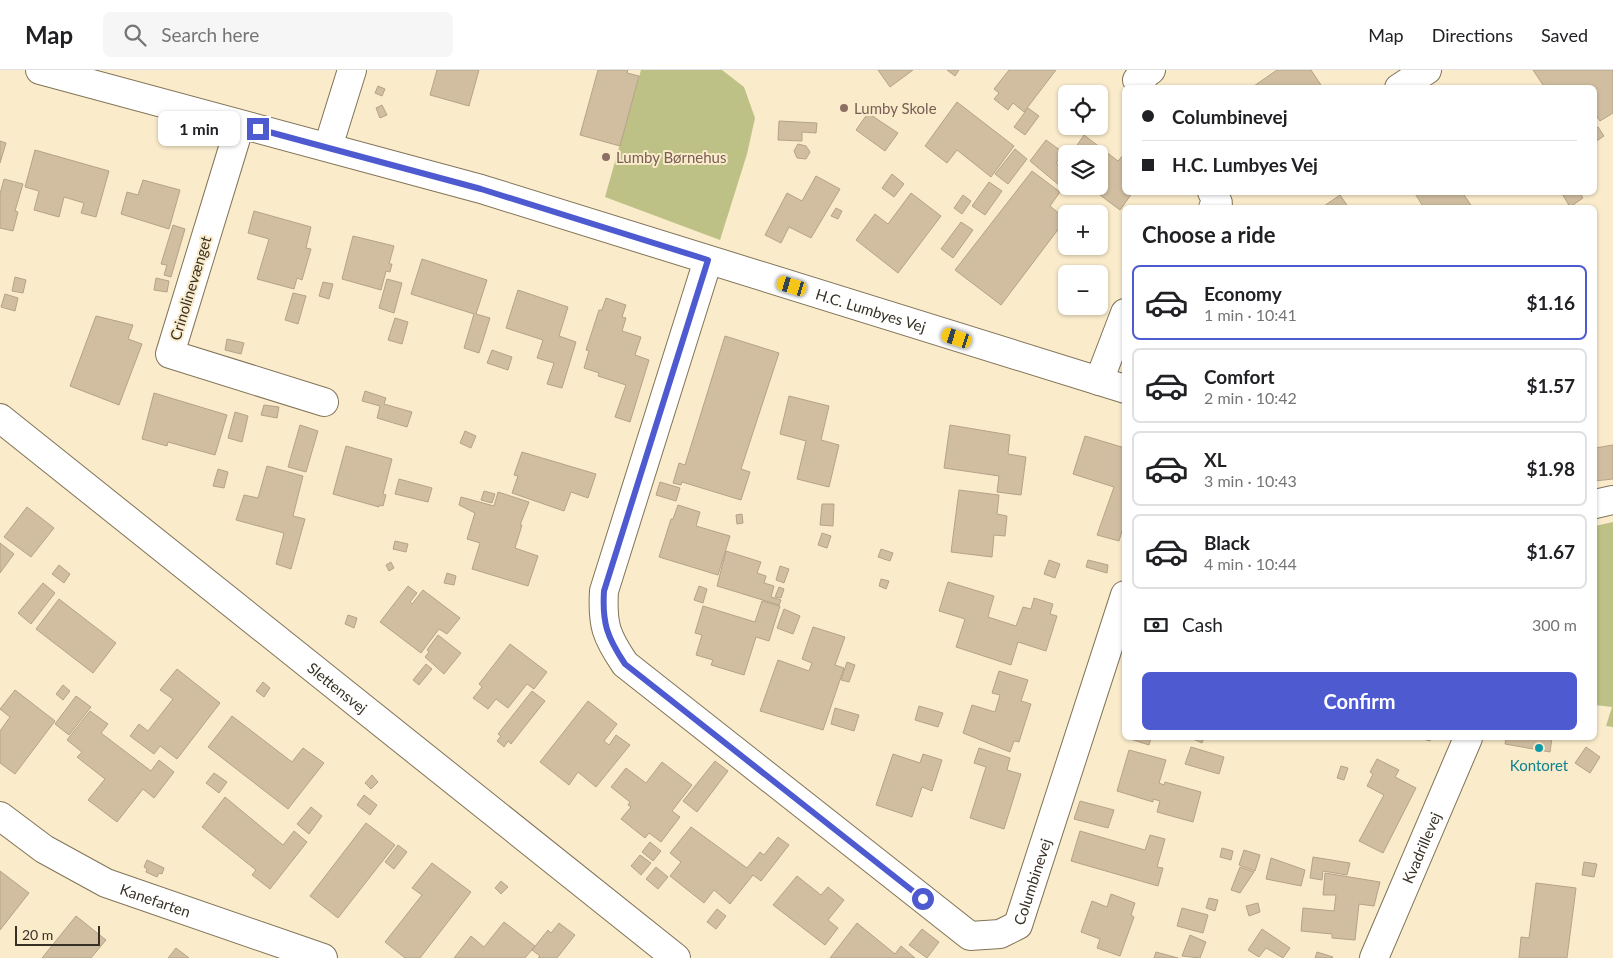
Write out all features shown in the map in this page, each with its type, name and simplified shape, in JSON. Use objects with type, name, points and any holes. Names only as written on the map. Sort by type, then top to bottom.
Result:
[{"type":"street","name":"H.C. Lumbyes Vej","points":[[45,70],[240,125],[481,189],[1122,388]]},
{"type":"street","points":[[328,147],[352,70]]},
{"type":"street","points":[[1404,85],[1427,70]]},
{"type":"street","name":"Crinolinevænget","points":[[240,125],[170,354],[324,402]]},
{"type":"street","name":"Columbinevej","points":[[708,260],[604,591],[603,616],[610,642],[625,664],[970,936],[1000,934],[1018,925],[1122,604]]},
{"type":"street","points":[[1098,381],[1122,321]]},
{"type":"street","name":"Slettensvej","points":[[0,418],[676,958]]},
{"type":"street","points":[[1597,504],[1613,500]]},
{"type":"street","name":"Kvadrillevej","points":[[1374,958],[1467,740]]},
{"type":"street","name":"Kanefarten","points":[[0,816],[44,849],[106,883],[324,958]]},
{"type":"green space","points":[[641,70],[722,70],[744,87],[755,118],[747,154],[720,240],[605,197]]},
{"type":"green space","points":[[1613,522],[1613,727],[1606,726],[1612,707],[1597,705],[1597,526]]},
{"type":"building","points":[[437,70],[479,70],[469,106],[430,95]]},
{"type":"building","points":[[598,70],[628,70],[627,73],[639,76],[620,146],[580,135]]},
{"type":"building","points":[[878,70],[913,70],[890,87]]},
{"type":"building","points":[[947,70],[959,70],[955,76]]},
{"type":"building","points":[[1009,70],[1056,70],[1024,112],[1013,103],[1008,110],[994,99],[999,93],[994,89]]},
{"type":"building","points":[[1277,70],[1311,70],[1321,85],[1255,85]]},
{"type":"building","points":[[1533,70],[1613,70],[1613,113],[1600,121],[1597,117],[1597,85],[1543,85]]},
{"type":"building","points":[[378,86],[385,89],[382,96],[375,93]]},
{"type":"building","points":[[957,102],[1014,146],[991,177],[957,150],[947,163],[925,146]]},
{"type":"building","points":[[382,105],[387,115],[380,118],[376,108]]},
{"type":"building","points":[[1028,108],[1039,116],[1025,135],[1014,127]]},
{"type":"building","points":[[868,113],[898,133],[885,151],[856,130]]},
{"type":"building","points":[[779,121],[817,123],[816,133],[802,132],[802,141],[778,140]]},
{"type":"building","points":[[1597,128],[1604,136],[1597,141]]},
{"type":"building","points":[[1084,135],[1097,145],[1077,145]]},
{"type":"building","points":[[1046,140],[1058,149],[1058,160],[1056,163],[1058,165],[1058,184],[1030,161]]},
{"type":"building","points":[[0,141],[6,143],[0,163]]},
{"type":"building","points":[[798,144],[806,146],[810,152],[806,159],[797,158],[794,151]]},
{"type":"building","points":[[1015,149],[1027,159],[1008,184],[995,174]]},
{"type":"building","points":[[35,150],[109,171],[96,217],[81,213],[84,203],[64,197],[59,217],[34,210],[39,191],[25,187]]},
{"type":"building","points":[[1108,153],[1118,161],[1122,156],[1122,195],[1131,195],[1120,210],[1100,195],[1108,195]]},
{"type":"building","points":[[1032,171],[1058,190],[1058,195],[1050,206],[1058,212],[1058,230],[1001,305],[955,270]]},
{"type":"building","points":[[892,174],[904,184],[894,197],[882,188]]},
{"type":"building","points":[[816,176],[840,189],[811,238],[789,227],[781,243],[765,235],[787,193],[802,201]]},
{"type":"building","points":[[4,179],[23,184],[15,211],[18,212],[13,231],[0,228],[0,194]]},
{"type":"building","points":[[143,180],[180,190],[169,229],[121,214],[127,192],[138,195]]},
{"type":"building","points":[[989,182],[1002,191],[985,215],[972,206]]},
{"type":"building","points":[[911,193],[941,216],[898,273],[856,240],[875,214],[888,224]]},
{"type":"building","points":[[963,195],[971,201],[962,214],[954,208]]},
{"type":"building","points":[[1340,195],[1347,205],[1325,205]]},
{"type":"building","points":[[1416,195],[1464,195],[1471,205],[1422,205]]},
{"type":"building","points":[[1563,195],[1581,195],[1583,198],[1573,205],[1569,205]]},
{"type":"building","points":[[836,208],[842,211],[838,219],[831,216]]},
{"type":"building","points":[[254,211],[311,227],[306,248],[311,249],[302,280],[297,278],[294,289],[257,279],[269,239],[248,233]]},
{"type":"building","points":[[961,222],[973,230],[953,258],[941,249]]},
{"type":"building","points":[[173,225],[185,229],[171,277],[164,275],[167,265],[161,264]]},
{"type":"building","points":[[353,236],[394,246],[389,264],[392,264],[390,272],[386,271],[381,290],[342,279]]},
{"type":"building","points":[[422,259],[487,280],[476,314],[490,318],[479,353],[464,348],[474,314],[411,294]]},
{"type":"building","points":[[15,277],[26,280],[23,293],[12,291]]},
{"type":"building","points":[[156,278],[169,281],[167,292],[154,290]]},
{"type":"building","points":[[387,279],[402,283],[394,313],[379,308]]},
{"type":"building","points":[[323,282],[333,284],[329,299],[319,296]]},
{"type":"building","points":[[518,290],[568,307],[559,336],[576,342],[562,388],[547,384],[554,363],[537,358],[543,340],[506,328]]},
{"type":"building","points":[[293,293],[306,296],[298,324],[285,320]]},
{"type":"building","points":[[5,294],[18,298],[15,311],[1,307]]},
{"type":"building","points":[[606,298],[626,305],[622,317],[626,318],[622,331],[641,337],[635,355],[649,360],[630,422],[615,417],[626,385],[598,376],[599,373],[584,368],[589,351],[586,350],[599,310],[602,310]]},
{"type":"building","points":[[96,316],[133,325],[128,339],[142,344],[119,405],[70,386]]},
{"type":"building","points":[[395,318],[408,322],[402,344],[388,340]]},
{"type":"building","points":[[725,336],[779,353],[741,469],[750,472],[741,500],[682,482],[681,485],[673,483],[679,463],[685,465]]},
{"type":"building","points":[[227,339],[244,343],[241,354],[225,350]]},
{"type":"building","points":[[492,350],[512,357],[508,370],[487,363]]},
{"type":"building","points":[[365,391],[386,398],[384,404],[412,412],[407,427],[377,418],[380,406],[362,401]]},
{"type":"building","points":[[154,393],[227,415],[215,455],[168,442],[167,446],[142,439]]},
{"type":"building","points":[[789,396],[829,406],[821,440],[839,445],[829,487],[797,479],[806,441],[780,434]]},
{"type":"building","points":[[264,405],[279,407],[277,418],[261,415]]},
{"type":"building","points":[[235,412],[248,416],[242,442],[228,438]]},
{"type":"building","points":[[300,425],[318,431],[306,472],[288,467]]},
{"type":"building","points":[[950,425],[1010,435],[1008,454],[1026,457],[1021,495],[997,492],[999,476],[944,468]]},
{"type":"building","points":[[465,431],[476,436],[471,448],[460,443]]},
{"type":"building","points":[[1085,436],[1122,447],[1122,531],[1119,541],[1097,535],[1114,487],[1073,474]]},
{"type":"building","points":[[1613,445],[1613,479],[1597,481],[1597,448]]},
{"type":"building","points":[[346,446],[392,459],[383,494],[386,495],[383,506],[379,505],[379,507],[333,494]]},
{"type":"building","points":[[522,452],[596,474],[588,498],[571,492],[564,511],[512,493],[518,476],[514,475]]},
{"type":"building","points":[[267,466],[303,476],[293,516],[305,519],[291,569],[276,564],[284,533],[236,520],[244,495],[258,498]]},
{"type":"building","points":[[218,469],[228,472],[224,488],[213,486]]},
{"type":"building","points":[[399,479],[432,488],[428,502],[395,494]]},
{"type":"building","points":[[660,482],[680,488],[676,501],[656,495]]},
{"type":"building","points":[[959,490],[999,495],[997,514],[1007,516],[1005,536],[994,535],[992,557],[951,552]]},
{"type":"building","points":[[484,491],[495,494],[492,503],[481,500]]},
{"type":"building","points":[[498,492],[529,502],[520,525],[522,525],[515,548],[538,556],[528,586],[472,569],[480,543],[467,539],[475,513],[459,505],[461,497],[494,506]]},
{"type":"building","points":[[822,504],[834,504],[833,526],[820,525]]},
{"type":"building","points":[[678,505],[700,512],[696,526],[730,536],[718,575],[659,557],[671,519],[673,519]]},
{"type":"building","points":[[27,507],[54,528],[31,557],[4,537]]},
{"type":"building","points":[[742,514],[743,523],[737,524],[736,515]]},
{"type":"building","points":[[822,533],[831,536],[827,548],[818,545]]},
{"type":"building","points":[[395,541],[408,544],[406,552],[393,549]]},
{"type":"building","points":[[0,543],[14,554],[0,573]]},
{"type":"building","points":[[881,549],[893,553],[890,561],[878,557]]},
{"type":"building","points":[[726,551],[761,562],[757,573],[766,576],[764,583],[774,586],[771,597],[781,600],[779,605],[717,586]]},
{"type":"building","points":[[1049,560],[1060,564],[1055,578],[1044,574]]},
{"type":"building","points":[[1088,560],[1108,565],[1107,573],[1086,567]]},
{"type":"building","points":[[391,562],[394,568],[389,571],[386,565]]},
{"type":"building","points":[[59,565],[70,574],[64,583],[52,574]]},
{"type":"building","points":[[780,566],[789,569],[784,583],[776,580]]},
{"type":"building","points":[[447,573],[456,576],[454,585],[444,583]]},
{"type":"building","points":[[881,579],[889,581],[886,589],[879,586]]},
{"type":"building","points":[[948,582],[994,596],[988,617],[1016,626],[1023,607],[1031,609],[1034,598],[1053,604],[1050,614],[1057,616],[1046,651],[1018,642],[1011,665],[956,647],[965,619],[939,611]]},
{"type":"building","points":[[43,583],[55,593],[31,624],[18,613]]},
{"type":"building","points":[[408,586],[417,593],[410,602],[412,604],[423,590],[460,618],[447,634],[439,629],[421,653],[380,622]]},
{"type":"building","points":[[699,586],[707,589],[703,603],[694,600]]},
{"type":"building","points":[[779,587],[784,589],[781,598],[775,597]]},
{"type":"building","points":[[59,599],[116,643],[93,673],[36,629]]},
{"type":"building","points":[[762,601],[780,606],[769,641],[756,637],[744,675],[711,665],[713,660],[696,655],[702,635],[695,633],[703,606],[755,622]]},
{"type":"building","points":[[784,609],[800,616],[793,634],[777,628]]},
{"type":"building","points":[[348,615],[357,618],[354,628],[345,624]]},
{"type":"building","points":[[813,627],[845,637],[835,665],[844,668],[823,730],[760,711],[778,660],[809,671],[812,663],[802,659]]},
{"type":"building","points":[[438,635],[461,653],[444,674],[425,657],[429,652],[427,650]]},
{"type":"building","points":[[510,644],[547,672],[534,689],[527,684],[508,708],[496,699],[488,709],[473,698],[482,687],[479,684]]},
{"type":"building","points":[[847,662],[855,665],[849,682],[841,680]]},
{"type":"building","points":[[426,664],[432,669],[419,685],[413,680]]},
{"type":"building","points":[[177,669],[220,703],[177,759],[160,746],[154,754],[130,736],[139,724],[148,731],[173,699],[160,690]]},
{"type":"building","points":[[999,671],[1028,680],[1021,701],[1031,704],[1019,742],[1014,741],[1010,752],[963,733],[972,705],[995,712],[1000,695],[992,693]]},
{"type":"building","points":[[263,682],[270,688],[264,697],[256,691]]},
{"type":"building","points":[[63,685],[70,691],[63,700],[56,694]]},
{"type":"building","points":[[15,690],[55,721],[15,774],[0,763],[0,731],[10,717],[0,709]]},
{"type":"building","points":[[532,691],[545,701],[511,744],[508,741],[504,747],[497,741],[501,736],[498,734]]},
{"type":"building","points":[[76,696],[91,707],[69,735],[55,724]]},
{"type":"building","points":[[588,701],[617,724],[604,741],[609,745],[616,735],[630,745],[596,787],[578,772],[569,785],[540,762]]},
{"type":"building","points":[[919,706],[943,713],[938,727],[915,720]]},
{"type":"building","points":[[835,708],[859,715],[854,731],[831,724]]},
{"type":"building","points":[[90,711],[108,724],[101,733],[151,771],[159,760],[174,772],[154,798],[143,789],[117,822],[88,800],[105,779],[77,757],[82,752],[67,740]]},
{"type":"building","points":[[232,716],[292,762],[303,748],[324,763],[288,809],[208,747]]},
{"type":"building","points":[[1133,740],[1150,740],[1149,745]]},
{"type":"building","name":"Kontoret","points":[[1506,740],[1552,740],[1550,752],[1505,744]]},
{"type":"building","points":[[1191,747],[1224,757],[1219,774],[1185,764]]},
{"type":"building","points":[[1586,747],[1600,757],[1590,773],[1575,763]]},
{"type":"building","points":[[979,748],[1010,758],[1007,770],[1021,774],[1004,829],[970,818],[986,767],[974,763]]},
{"type":"building","points":[[1129,750],[1166,760],[1159,783],[1164,785],[1165,782],[1201,792],[1193,822],[1157,812],[1160,801],[1153,799],[1153,802],[1117,791]]},
{"type":"building","points":[[893,754],[920,763],[923,754],[942,760],[932,791],[922,787],[912,817],[876,805]]},
{"type":"building","points":[[1377,759],[1399,770],[1395,777],[1416,788],[1383,853],[1359,841],[1384,795],[1367,786],[1373,774],[1370,772]]},
{"type":"building","points":[[715,761],[728,771],[697,812],[683,801]]},
{"type":"building","points":[[662,762],[692,785],[672,811],[680,817],[661,842],[649,833],[645,838],[621,819],[631,807],[628,805],[630,802],[611,787],[626,768],[646,783]]},
{"type":"building","points":[[1341,766],[1348,768],[1344,780],[1337,778]]},
{"type":"building","points":[[214,773],[227,782],[219,793],[206,783]]},
{"type":"building","points":[[372,775],[378,782],[371,789],[365,783]]},
{"type":"building","points":[[364,795],[377,805],[370,815],[357,805]]},
{"type":"building","points":[[225,797],[283,845],[294,831],[307,842],[270,889],[252,875],[256,870],[202,827]]},
{"type":"building","points":[[1080,801],[1114,810],[1108,828],[1074,819]]},
{"type":"building","points":[[311,807],[322,816],[309,834],[297,824]]},
{"type":"building","points":[[366,823],[395,845],[338,918],[310,896]]},
{"type":"building","points":[[691,827],[747,868],[760,852],[764,855],[778,837],[789,845],[761,881],[753,875],[730,904],[714,890],[704,903],[670,876],[681,862],[670,853]]},
{"type":"building","points":[[1080,831],[1145,850],[1150,835],[1165,839],[1157,867],[1163,868],[1158,886],[1071,861]]},
{"type":"building","points":[[650,842],[661,851],[653,861],[642,852]]},
{"type":"building","points":[[398,845],[407,852],[394,869],[385,862]]},
{"type":"building","points":[[1222,848],[1233,851],[1231,860],[1220,857]]},
{"type":"building","points":[[1244,850],[1260,855],[1255,871],[1239,865]]},
{"type":"building","points":[[640,855],[651,863],[641,875],[631,866]]},
{"type":"building","points":[[1313,857],[1350,863],[1347,875],[1323,871],[1322,880],[1310,878]]},
{"type":"building","points":[[1271,858],[1305,870],[1301,886],[1266,879]]},
{"type":"building","points":[[147,860],[164,868],[162,874],[159,873],[157,877],[146,872],[147,869],[144,867]]},
{"type":"building","points":[[1584,862],[1597,864],[1594,877],[1582,875]]},
{"type":"building","points":[[432,863],[471,892],[420,958],[405,958],[385,942],[422,895],[412,888]]},
{"type":"building","points":[[656,867],[668,877],[658,889],[646,879]]},
{"type":"building","points":[[1240,867],[1254,872],[1240,893],[1231,890]]},
{"type":"building","points":[[0,871],[29,893],[0,930]]},
{"type":"building","points":[[1325,873],[1380,882],[1374,906],[1359,904],[1355,940],[1332,938],[1332,934],[1301,931],[1303,908],[1334,911],[1336,895],[1323,895]]},
{"type":"building","points":[[797,876],[821,895],[828,887],[844,900],[828,920],[838,928],[825,945],[773,905]]},
{"type":"building","points":[[501,881],[508,887],[501,894],[495,888]]},
{"type":"building","points":[[1536,883],[1576,888],[1567,958],[1519,958],[1521,937],[1529,938]]},
{"type":"building","points":[[1111,894],[1135,903],[1131,915],[1134,917],[1120,956],[1097,948],[1100,939],[1081,932],[1092,901],[1107,907]]},
{"type":"building","points":[[1209,898],[1218,900],[1215,911],[1206,908]]},
{"type":"building","points":[[1258,903],[1260,912],[1249,916],[1246,906]]},
{"type":"building","points":[[1182,908],[1208,915],[1203,933],[1177,926]]},
{"type":"building","points":[[717,909],[726,916],[716,929],[707,922]]},
{"type":"building","points":[[76,916],[106,940],[91,958],[42,958]]},
{"type":"building","points":[[504,922],[535,946],[525,958],[454,958],[471,936],[484,947]]},
{"type":"building","points":[[559,923],[575,935],[557,958],[538,958],[540,956],[532,950],[548,930],[551,933]]},
{"type":"building","points":[[857,923],[895,954],[901,946],[915,958],[830,958]]},
{"type":"building","points":[[922,929],[939,942],[927,958],[909,945]]},
{"type":"building","points":[[1262,929],[1290,948],[1283,958],[1266,948],[1259,957],[1248,950]]},
{"type":"building","points":[[1190,935],[1206,942],[1200,958],[1182,956]]},
{"type":"building","points":[[176,948],[189,958],[168,958]]},
{"type":"building","points":[[1156,952],[1178,958],[1154,958]]},
{"type":"building","points":[[1317,952],[1333,957],[1315,958]]},
{"type":"place","name":"Lumby Skole","points":[[844,108]]},
{"type":"place","name":"Lumby Børnehus","points":[[606,157]]},
{"type":"place","name":"Kontoret","points":[[1539,748]]},
{"type":"route","points":[[258,129],[481,189],[708,260],[604,591],[603,616],[610,642],[625,664],[923,899]]}]
